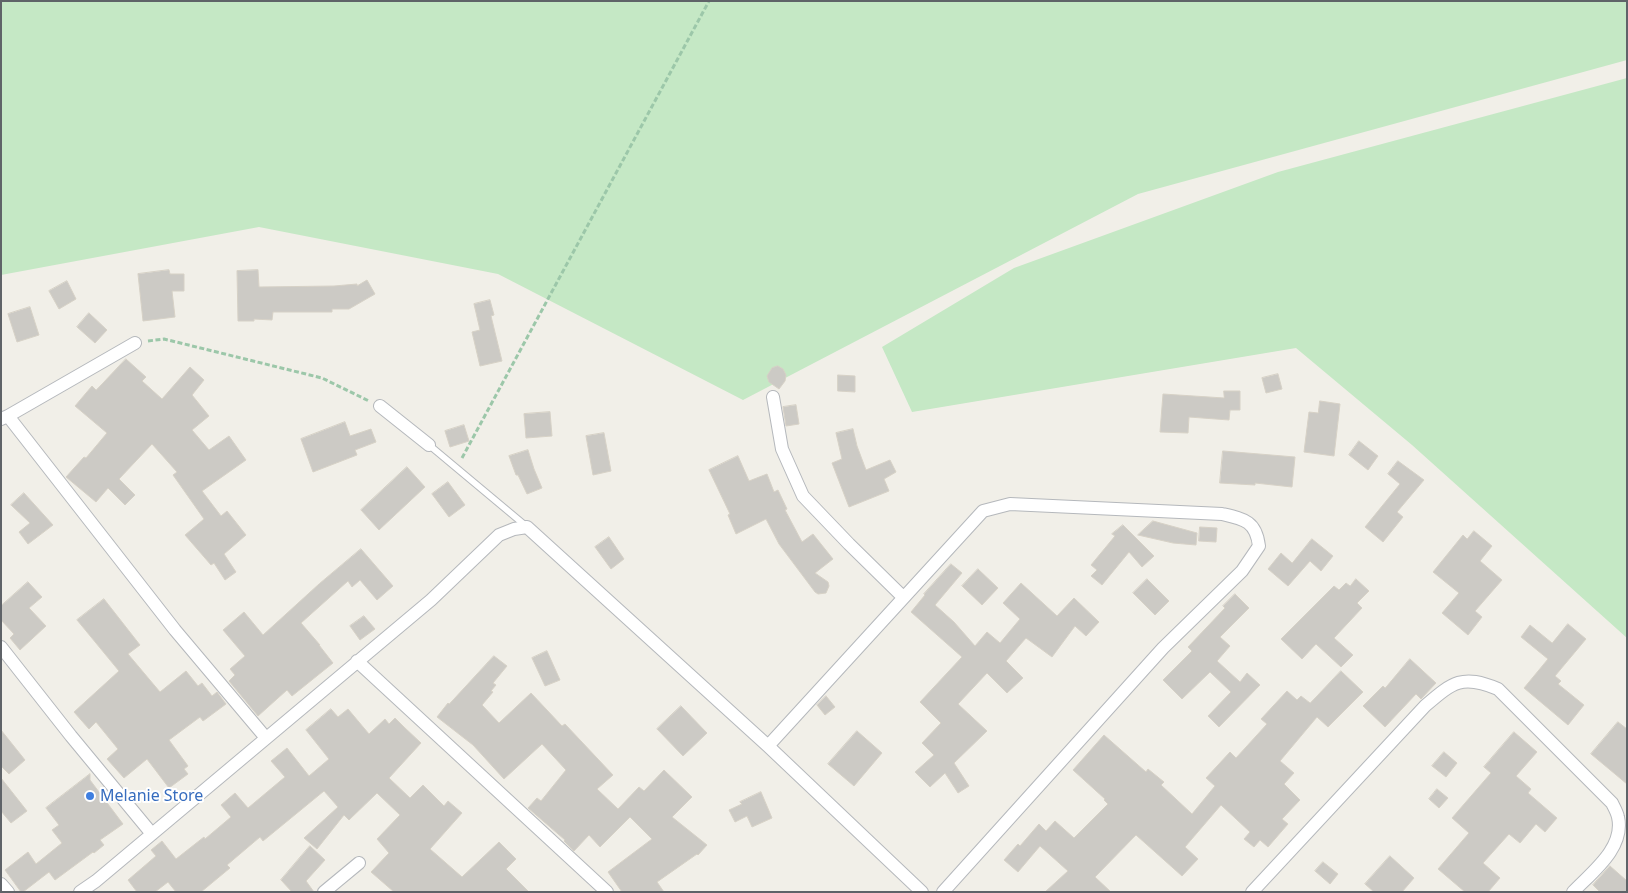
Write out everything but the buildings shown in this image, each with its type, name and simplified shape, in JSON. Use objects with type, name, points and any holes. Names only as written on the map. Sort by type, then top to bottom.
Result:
[{"type":"street","points":[[135,343],[4,417],[175,630],[266,738]]},
{"type":"street","points":[[773,397],[782,449],[803,496],[904,597]]},
{"type":"street","points":[[380,406],[429,445]]},
{"type":"street","points":[[768,746],[982,511],[1010,504],[1222,514],[1243,519],[1253,526],[1260,546],[1242,571],[1163,648],[943,892]]},
{"type":"street","points":[[80,892],[96,881],[431,600],[499,535],[514,529],[527,527],[768,746],[922,892]]},
{"type":"street","points":[[1,647],[152,834]]},
{"type":"street","points":[[357,661],[606,892]]},
{"type":"street","points":[[1252,892],[1426,706],[1448,686],[1464,681],[1481,682],[1498,690],[1612,803],[1618,815],[1618,834],[1609,854],[1573,892]]},
{"type":"street","points":[[324,892],[359,863]]},
{"type":"street","points":[[96,881],[105,892]]},
{"type":"street","points":[[1,884],[8,892]]},
{"type":"lane","points":[[429,445],[527,527]]},
{"type":"path","points":[[457,468],[709,1]]},
{"type":"path","points":[[135,343],[164,339],[322,378],[380,406]]},
{"type":"green space","points":[[1,1],[1627,1],[1627,60],[1138,194],[743,400],[498,274],[259,227],[1,275]]},
{"type":"green space","points":[[1627,78],[1627,638],[1412,445],[1296,348],[912,412],[882,347],[1014,268],[1278,172]]},
{"type":"place","name":"Melanie Store","points":[[90,796]]}]
